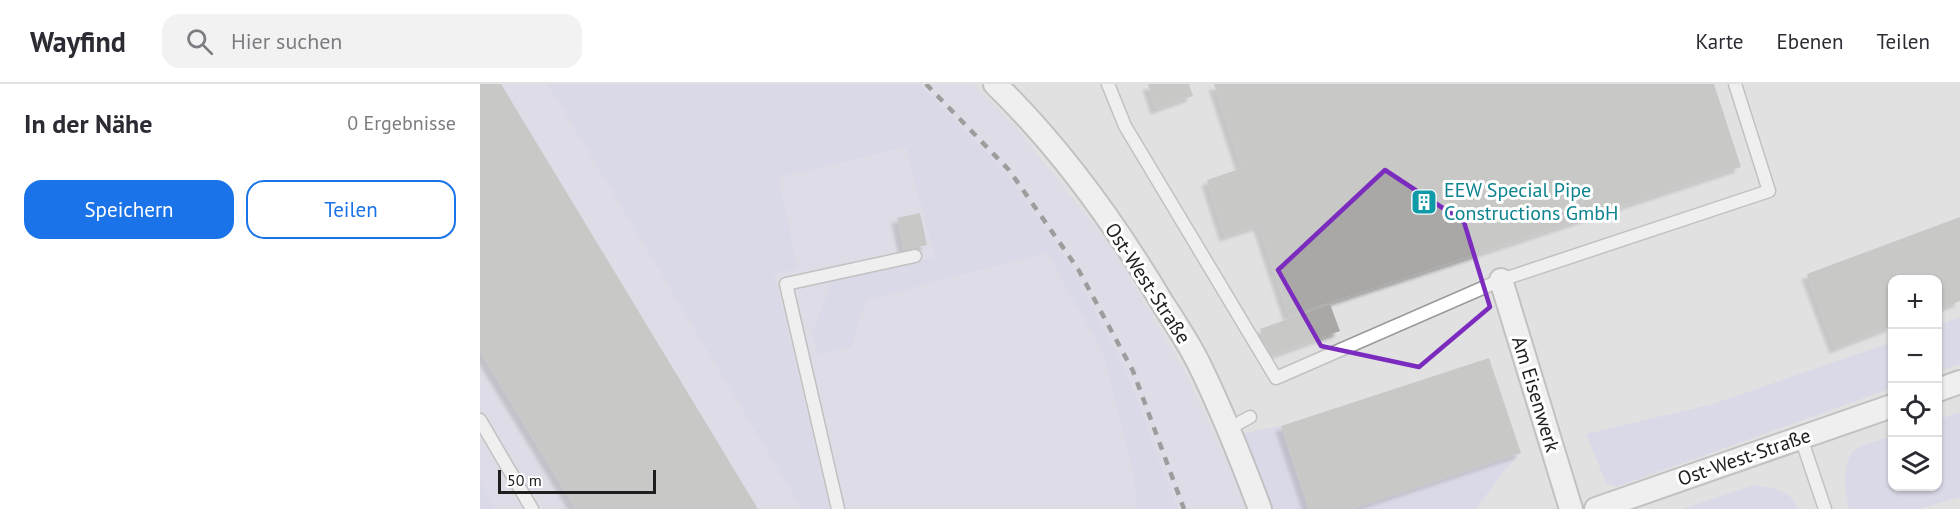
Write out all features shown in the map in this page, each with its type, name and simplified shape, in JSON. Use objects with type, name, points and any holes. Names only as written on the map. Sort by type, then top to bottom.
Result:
[{"type":"street","name":"Ost-West-Straße","points":[[995,84],[1041,132],[1090,195],[1144,271],[1200,365],[1242,459],[1260,509]]},
{"type":"street","name":"Am Eisenwerk","points":[[1501,280],[1570,509]]},
{"type":"street","points":[[1942,389],[1960,382]]},
{"type":"street","name":"Ost-West-Straße","points":[[1596,509],[1888,407]]},
{"type":"lane","points":[[1108,84],[1125,126],[1276,378],[1501,280],[1769,191],[1735,84]]},
{"type":"lane","points":[[838,509],[786,284],[915,256]]},
{"type":"lane","points":[[1228,429],[1250,417]]},
{"type":"lane","points":[[480,420],[532,509]]},
{"type":"lane","points":[[1800,438],[1825,509]]},
{"type":"highlighted area","points":[[1385,170],[1464,222],[1490,307],[1419,367],[1321,346],[1278,270]]},
{"type":"shaded area","points":[[480,84],[973,84],[1015,126],[1111,246],[1183,367],[1245,500],[1247,509],[496,509],[480,481]]},
{"type":"shaded area","points":[[548,84],[919,84],[1005,172],[1074,270],[1127,373],[1177,509],[1137,509],[1133,469],[1103,353],[1047,252],[866,300],[851,346],[819,355],[812,335],[832,281],[935,257],[906,147],[778,177],[798,269],[774,273],[830,509],[802,509]]},
{"type":"shaded area","points":[[1960,317],[1960,364],[1942,371],[1942,329],[1942,324]]},
{"type":"shaded area","points":[[1888,343],[1888,389],[1616,487],[1606,483],[1586,434],[1713,404]]},
{"type":"shaded area","points":[[1960,412],[1960,497],[1919,509],[1849,509],[1845,478],[1851,454],[1859,447],[1888,437],[1888,491],[1942,491],[1942,419]]},
{"type":"shaded area","points":[[1281,426],[1309,509],[1273,509],[1243,433]]},
{"type":"shaded area","points":[[1521,453],[1504,471],[1476,509],[1352,509]]},
{"type":"shaded area","points":[[480,481],[496,509],[480,509]]},
{"type":"shaded area","points":[[1755,485],[1781,491],[1791,497],[1798,509],[1682,509]]},
{"type":"building","points":[[480,84],[501,84],[758,509],[576,509],[480,351]]},
{"type":"building","points":[[1148,84],[1189,84],[1193,96],[1156,109]]},
{"type":"building","name":"EEW Special Pipe Constructions GmbH","points":[[1214,84],[1714,84],[1741,167],[1289,316],[1259,225],[1225,236],[1207,180],[1242,168]]},
{"type":"building","points":[[920,213],[927,245],[904,250],[897,218]]},
{"type":"building","points":[[1960,217],[1960,301],[1942,308],[1942,275],[1888,275],[1888,328],[1835,348],[1807,274]]},
{"type":"building","points":[[1330,304],[1340,331],[1270,356],[1260,329]]},
{"type":"building","points":[[1489,358],[1521,453],[1352,509],[1309,509],[1281,426]]},
{"type":"railway","points":[[926,84],[1009,170],[1078,269],[1133,371],[1184,509]]},
{"type":"place","name":"EEW Special Pipe Constructions GmbH","points":[[1424,202]]}]
